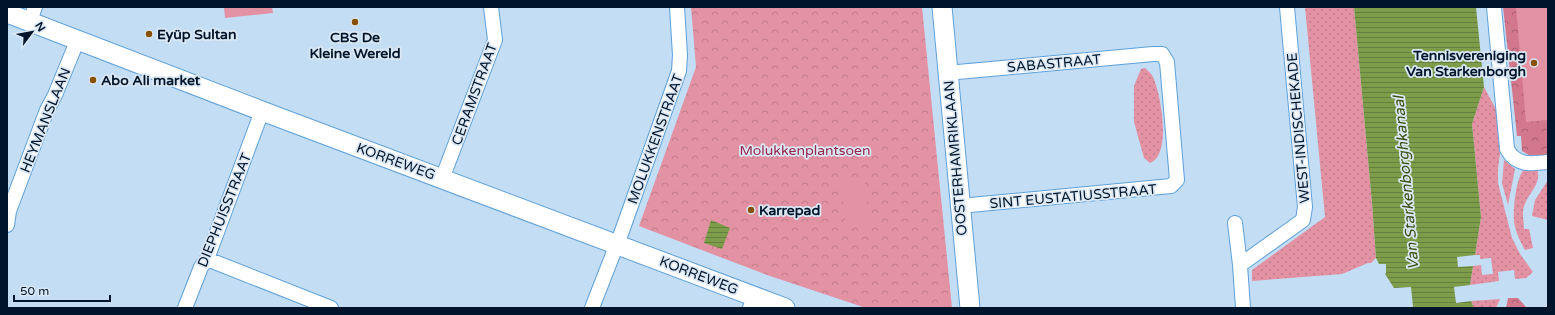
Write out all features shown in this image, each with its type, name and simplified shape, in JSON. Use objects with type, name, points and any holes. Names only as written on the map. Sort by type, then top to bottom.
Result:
[{"type":"street","name":"CERAMSTRAAT","points":[[442,178],[494,40],[491,7]]},
{"type":"street","name":"MOLUKKENSTRAAT","points":[[592,308],[679,71],[680,55],[677,7]]},
{"type":"street","name":"OOSTERHAMRIKLAAN","points":[[942,7],[970,308]]},
{"type":"street","name":"WEST-INDISCHEKADE","points":[[1240,265],[1303,220],[1305,206],[1287,7]]},
{"type":"street","points":[[1494,7],[1507,149],[1514,159],[1519,162],[1548,162]]},
{"type":"street","name":"KORREWEG","points":[[7,13],[33,14],[78,39],[262,111],[616,244],[752,302],[785,308]]},
{"type":"street","name":"HEYMANSLAAN","points":[[8,215],[47,110],[55,95],[78,39]]},
{"type":"street","name":"SABASTRAAT","points":[[947,73],[1162,54]]},
{"type":"street","name":"SINT EUSTATIUSSTRAAT","points":[[960,206],[1171,186],[1177,180],[1167,62],[1162,54]]},
{"type":"street","name":"DIEPHUISSTRAAT","points":[[186,308],[201,267],[207,260],[262,111]]},
{"type":"street","points":[[1235,223],[1243,308]]},
{"type":"street","points":[[207,260],[330,308]]},
{"type":"green space","points":[[224,7],[272,7],[273,13],[225,18]]},
{"type":"green space","name":"Molukkenplantsoen","points":[[691,7],[922,7],[952,308],[866,308],[767,275],[639,226],[696,67]]},
{"type":"green space","points":[[1305,7],[1354,7],[1376,258],[1371,263],[1342,274],[1252,281],[1252,270],[1325,217]]},
{"type":"green space","points":[[1503,7],[1517,7],[1548,111],[1548,155],[1529,155],[1522,151],[1521,136],[1517,136]]},
{"type":"green space","name":"Tennisvereniging Van Starkenborgh","points":[[1516,7],[1548,7],[1548,120],[1526,122]]},
{"type":"green space","points":[[1145,68],[1152,76],[1156,85],[1163,123],[1161,149],[1157,158],[1150,163],[1144,158],[1134,122],[1134,86],[1141,69]]},
{"type":"green space","points":[[1484,87],[1497,111],[1500,153],[1498,183],[1512,238],[1520,254],[1533,272],[1526,278],[1515,279],[1514,270],[1498,272],[1499,281],[1470,285],[1473,266],[1481,265],[1482,275],[1493,274],[1491,258],[1480,259],[1480,255],[1475,255],[1481,217],[1472,124]]},
{"type":"green space","points":[[1504,160],[1515,169],[1508,205],[1502,183]]},
{"type":"green space","points":[[1525,169],[1537,169],[1538,179],[1523,210],[1524,229],[1529,229],[1533,248],[1525,250],[1517,232],[1514,216],[1517,185],[1522,172]]},
{"type":"green space","points":[[865,180],[869,225],[846,227],[841,182]]},
{"type":"green space","points":[[1548,180],[1548,220],[1532,216],[1535,200]]},
{"type":"green space","points":[[1508,298],[1518,298],[1527,308],[1506,308]]},
{"type":"green space","points":[[1500,299],[1496,308],[1474,308],[1471,301]]},
{"type":"water","name":"Van Starkenborghkanaal","points":[[1354,7],[1476,7],[1484,87],[1472,124],[1481,217],[1475,255],[1457,257],[1458,267],[1473,266],[1470,285],[1454,287],[1456,303],[1471,301],[1474,308],[1407,308],[1413,307],[1411,287],[1394,288],[1385,274],[1386,264],[1379,264],[1376,258]]},
{"type":"water","points":[[711,220],[730,228],[722,249],[704,243]]},
{"type":"place","name":"CBS De Kleine Wereld","points":[[355,22]]},
{"type":"place","name":"Eyüp Sultan","points":[[149,34]]},
{"type":"place","name":"Tennisvereniging Van Starkenborgh","points":[[1534,63]]},
{"type":"place","name":"Abo Ali market","points":[[93,80]]},
{"type":"place","name":"Karrepad","points":[[751,210]]}]
